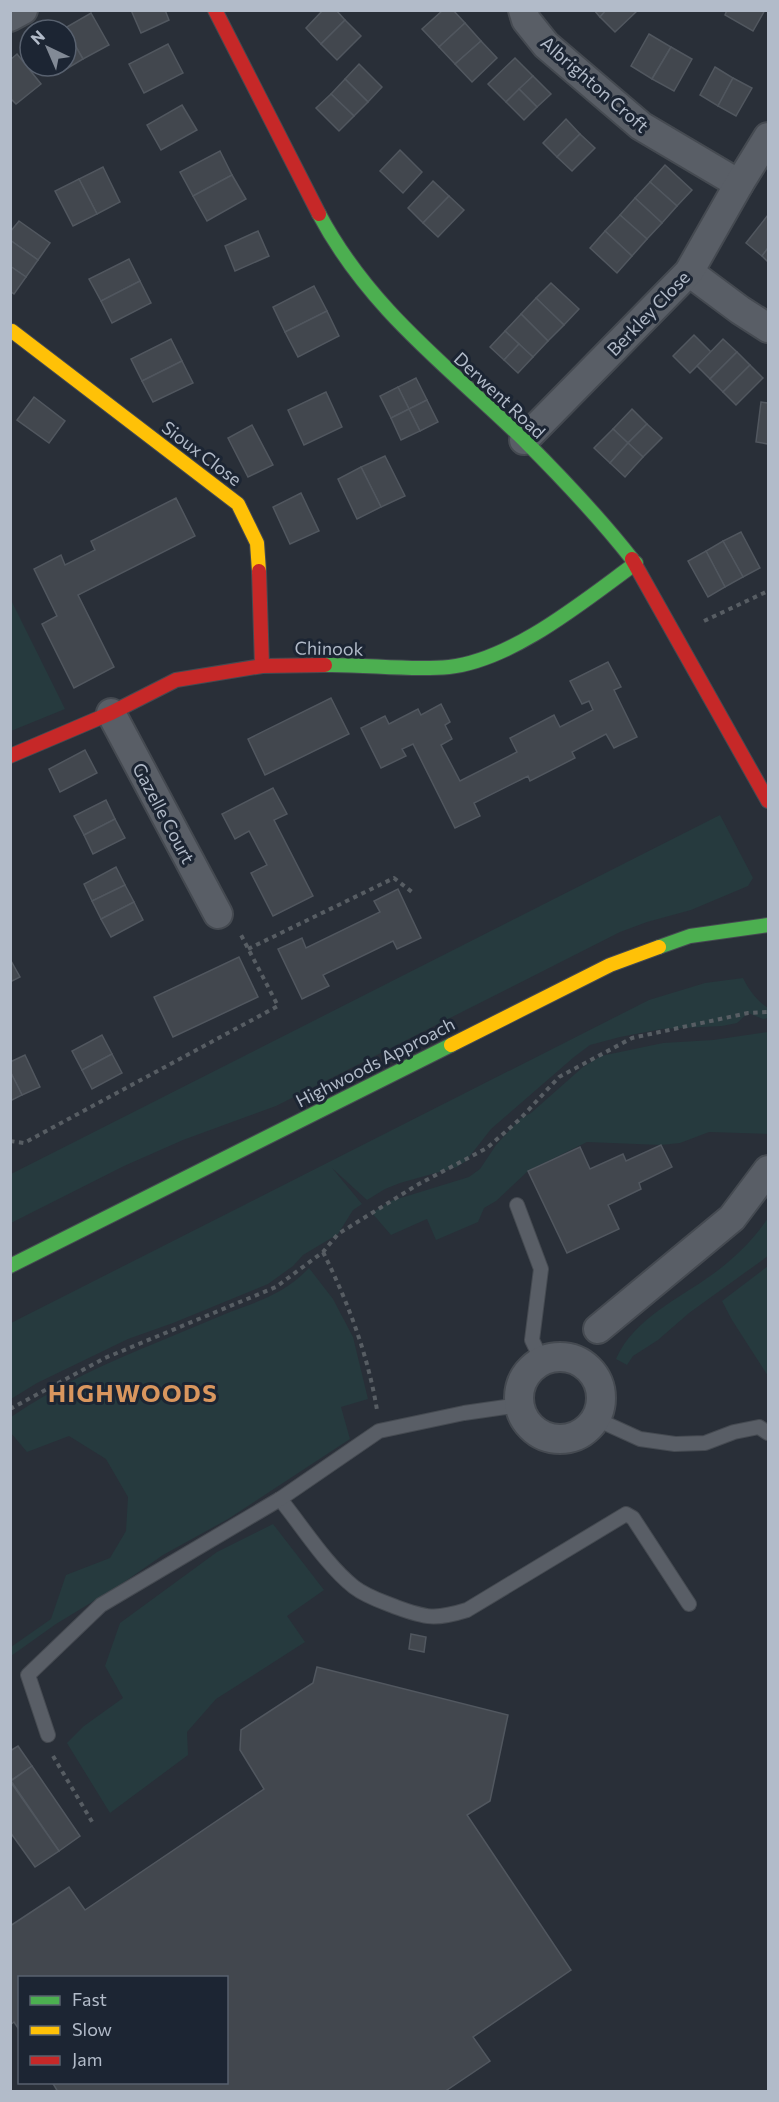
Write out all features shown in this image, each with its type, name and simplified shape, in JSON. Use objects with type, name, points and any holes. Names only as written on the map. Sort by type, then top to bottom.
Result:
[{"type":"street","points":[[10,17],[23,10]]},
{"type":"street","name":"Derwent Road","points":[[215,10],[325,225],[349,261],[375,298],[412,337],[524,440],[602,521],[636,563],[768,801]]},
{"type":"street","name":"Albrighton Croft","points":[[523,10],[526,20],[546,45],[641,126],[739,184]]},
{"type":"street","name":"Berkley Close","points":[[524,440],[689,272],[768,137]]},
{"type":"street","points":[[689,272],[768,328]]},
{"type":"street","name":"Sioux Close","points":[[12,331],[238,504],[257,543],[261,590],[262,666]]},
{"type":"street","name":"Chinook","points":[[10,756],[111,713],[176,680],[262,666],[330,664],[411,668],[450,667],[487,659],[552,624],[636,563]]},
{"type":"street","name":"Gazelle Court","points":[[111,713],[218,914]]},
{"type":"street","name":"Highwoods Approach","points":[[10,1266],[610,965],[690,936],[768,924]]},
{"type":"street","points":[[547,1359],[573,1358],[594,1373],[601,1389],[600,1408],[596,1419],[584,1432],[571,1438],[556,1439],[543,1435],[530,1425],[519,1405],[519,1391],[524,1378],[547,1359],[598,1329],[732,1218],[768,1170]]},
{"type":"street","points":[[587,1366],[586,1352],[598,1329]]},
{"type":"lane","points":[[517,1205],[541,1269],[532,1340],[547,1359]]},
{"type":"lane","points":[[48,1735],[28,1675],[101,1605],[280,1499],[379,1431],[464,1413],[519,1405]]},
{"type":"lane","points":[[596,1419],[640,1439],[675,1444],[705,1443],[734,1432],[759,1427],[768,1433]]},
{"type":"lane","points":[[280,1499],[339,1573],[354,1587],[369,1597],[423,1617],[448,1616],[467,1610],[627,1514],[633,1518],[689,1604]]},
{"type":"path","points":[[676,633],[768,591]]},
{"type":"path","points":[[248,949],[394,878],[412,892]]},
{"type":"path","points":[[10,1141],[24,1143],[278,1006],[233,921],[218,914]]},
{"type":"path","points":[[10,1409],[105,1358],[276,1287],[323,1252],[338,1234],[417,1185],[487,1148],[520,1119],[559,1077],[632,1038],[748,1013],[768,1012]]},
{"type":"path","points":[[323,1252],[339,1285],[359,1340],[372,1379],[378,1412]]},
{"type":"path","points":[[48,1735],[51,1753],[94,1825]]},
{"type":"green space","points":[[11,600],[65,709],[10,731]]},
{"type":"green space","points":[[720,815],[753,878],[748,886],[691,910],[620,932],[276,1106],[183,1140],[124,1166],[11,1223],[11,1174]]},
{"type":"green space","points":[[743,978],[754,995],[768,1008],[768,1018],[763,1019],[748,1013],[737,1023],[662,1029],[590,1045],[491,1129],[466,1161],[457,1167],[400,1183],[367,1200],[332,1168],[362,1204],[353,1210],[338,1234],[303,1255],[293,1266],[268,1284],[128,1339],[37,1383],[11,1399],[11,1323],[649,1000],[705,983]]},
{"type":"green space","points":[[768,1032],[768,1134],[709,1132],[680,1143],[661,1145],[587,1142],[528,1171],[496,1201],[484,1208],[478,1222],[436,1240],[427,1219],[391,1235],[372,1213],[391,1201],[469,1177],[480,1169],[496,1145],[520,1119],[531,1113],[583,1067],[601,1056],[663,1043],[713,1040]]},
{"type":"green space","points":[[768,1218],[768,1256],[689,1313],[658,1340],[633,1356],[627,1365],[616,1359],[634,1332],[659,1310],[728,1262],[750,1241]]},
{"type":"green space","points":[[768,1266],[768,1376],[722,1301]]},
{"type":"green space","points":[[309,1268],[333,1299],[353,1337],[368,1399],[341,1407],[350,1439],[228,1519],[163,1555],[11,1656],[11,1647],[51,1619],[66,1575],[110,1558],[126,1531],[128,1497],[106,1459],[69,1436],[27,1452],[11,1433],[11,1417],[64,1385],[101,1367],[272,1295],[291,1284]]},
{"type":"green space","points":[[273,1524],[324,1590],[287,1616],[305,1642],[216,1699],[187,1732],[188,1755],[110,1813],[67,1743],[84,1726],[123,1698],[105,1666],[120,1623],[217,1552]]},
{"type":"building","points":[[131,10],[165,10],[169,20],[141,33]]},
{"type":"building","points":[[323,10],[336,10],[345,20],[321,44],[306,28]]},
{"type":"building","points":[[443,10],[453,10],[465,23],[439,47],[422,29]]},
{"type":"building","points":[[594,10],[606,10],[600,17]]},
{"type":"building","points":[[606,10],[638,10],[615,32],[600,17]]},
{"type":"building","points":[[727,10],[765,10],[753,31],[725,15]]},
{"type":"building","points":[[91,13],[109,45],[83,59],[78,50],[78,20]]},
{"type":"building","points":[[345,20],[361,36],[337,60],[321,44]]},
{"type":"building","points":[[465,23],[481,41],[455,64],[439,47]]},
{"type":"building","points":[[649,34],[671,47],[652,79],[631,66]]},
{"type":"building","points":[[481,41],[497,58],[472,82],[455,64]]},
{"type":"building","points":[[168,44],[183,73],[144,93],[129,64]]},
{"type":"building","points":[[671,47],[692,59],[674,91],[652,79]]},
{"type":"building","points":[[78,50],[83,59],[78,62]]},
{"type":"building","points":[[18,55],[18,78],[36,78],[41,84],[16,104],[10,98],[10,60]]},
{"type":"building","points":[[515,58],[533,76],[506,102],[488,84]]},
{"type":"building","points":[[359,64],[382,87],[368,102],[345,79]]},
{"type":"building","points":[[715,67],[733,78],[718,106],[700,95]]},
{"type":"building","points":[[533,76],[551,94],[537,107],[519,89]]},
{"type":"building","points":[[733,78],[752,88],[736,116],[718,106]]},
{"type":"building","points":[[345,79],[368,102],[354,116],[331,94]]},
{"type":"building","points":[[519,89],[537,107],[524,120],[506,102]]},
{"type":"building","points":[[331,94],[354,116],[339,131],[316,108]]},
{"type":"building","points":[[182,105],[197,130],[161,150],[147,125]]},
{"type":"building","points":[[566,119],[580,134],[557,157],[543,143]]},
{"type":"building","points":[[580,134],[595,148],[572,171],[557,157]]},
{"type":"building","points":[[400,150],[422,172],[403,193],[380,171]]},
{"type":"building","points":[[220,151],[232,175],[193,196],[180,172]]},
{"type":"building","points":[[665,165],[692,190],[677,206],[650,182]]},
{"type":"building","points":[[103,167],[120,202],[97,214],[79,179]]},
{"type":"building","points":[[232,175],[246,199],[207,221],[193,196]]},
{"type":"building","points":[[79,179],[97,214],[73,226],[55,191]]},
{"type":"building","points":[[433,181],[449,196],[423,223],[408,208]]},
{"type":"building","points":[[650,182],[677,206],[662,223],[635,198]]},
{"type":"building","points":[[449,196],[464,210],[438,237],[423,223]]},
{"type":"building","points":[[635,198],[662,223],[647,239],[620,215]]},
{"type":"building","points":[[620,215],[647,239],[632,256],[605,231]]},
{"type":"building","points":[[768,215],[768,248],[762,256],[746,243]]},
{"type":"building","points":[[19,221],[50,243],[38,260],[10,240],[10,232]]},
{"type":"building","points":[[258,231],[269,256],[235,271],[225,246]]},
{"type":"building","points":[[605,231],[632,256],[617,273],[590,248]]},
{"type":"building","points":[[10,240],[38,260],[26,277],[10,266]]},
{"type":"building","points":[[768,248],[768,262],[762,256]]},
{"type":"building","points":[[129,259],[140,281],[101,301],[89,279]]},
{"type":"building","points":[[10,266],[26,277],[14,294],[10,291]]},
{"type":"building","points":[[140,281],[151,303],[112,323],[101,301]]},
{"type":"building","points":[[551,283],[579,309],[564,325],[536,298]]},
{"type":"building","points":[[314,286],[327,311],[285,332],[273,307]]},
{"type":"building","points":[[536,298],[564,325],[548,341],[521,314]]},
{"type":"building","points":[[327,311],[339,336],[298,357],[285,332]]},
{"type":"building","points":[[521,314],[548,341],[533,357],[505,331]]},
{"type":"building","points":[[505,331],[519,344],[504,360],[490,347]]},
{"type":"building","points":[[694,335],[711,352],[690,373],[673,356]]},
{"type":"building","points":[[171,339],[182,361],[142,381],[131,359]]},
{"type":"building","points":[[723,339],[737,352],[710,379],[697,366]]},
{"type":"building","points":[[519,344],[533,357],[518,373],[504,360]]},
{"type":"building","points":[[737,352],[750,365],[723,392],[710,379]]},
{"type":"building","points":[[182,361],[193,383],[153,402],[142,381]]},
{"type":"building","points":[[750,365],[763,378],[736,405],[723,392]]},
{"type":"building","points":[[416,378],[427,400],[409,409],[398,387]]},
{"type":"building","points":[[398,387],[409,409],[391,418],[380,396]]},
{"type":"building","points":[[326,392],[342,427],[304,445],[288,410]]},
{"type":"building","points":[[34,397],[65,421],[49,443],[17,420]]},
{"type":"building","points":[[427,400],[438,422],[420,431],[409,409]]},
{"type":"building","points":[[761,402],[768,403],[768,444],[756,442]]},
{"type":"building","points":[[409,409],[420,431],[401,440],[391,418]]},
{"type":"building","points":[[632,409],[647,424],[628,443],[613,429]]},
{"type":"building","points":[[647,424],[662,438],[643,457],[628,443]]},
{"type":"building","points":[[252,425],[273,465],[248,477],[228,438]]},
{"type":"building","points":[[613,429],[628,443],[610,463],[594,448]]},
{"type":"building","points":[[628,443],[643,457],[625,477],[610,463]]},
{"type":"building","points":[[385,456],[405,496],[381,507],[361,467]]},
{"type":"building","points":[[361,467],[381,507],[357,519],[338,479]]},
{"type":"building","points":[[301,493],[319,531],[290,544],[273,507]]},
{"type":"building","points":[[176,498],[195,536],[78,595],[114,667],[74,688],[42,624],[57,616],[34,569],[61,555],[65,565],[95,550],[91,541]]},
{"type":"building","points":[[741,532],[760,568],[743,577],[723,541]]},
{"type":"building","points":[[723,541],[743,577],[725,587],[706,551]]},
{"type":"building","points":[[706,551],[725,587],[708,597],[688,561]]},
{"type":"building","points":[[608,662],[621,687],[614,690],[637,737],[614,748],[606,734],[572,752],[575,758],[530,781],[528,776],[474,803],[480,816],[455,828],[413,744],[402,749],[406,756],[381,768],[361,728],[385,716],[389,724],[418,709],[421,715],[441,704],[450,722],[445,725],[452,739],[441,745],[460,781],[517,752],[510,738],[554,715],[560,727],[593,710],[589,701],[582,704],[570,681]]},
{"type":"building","points":[[331,698],[349,734],[265,775],[248,739]]},
{"type":"building","points":[[85,750],[97,773],[60,792],[49,769]]},
{"type":"building","points":[[273,788],[287,814],[274,820],[313,896],[273,916],[251,873],[267,865],[249,831],[235,839],[222,814]]},
{"type":"building","points":[[106,800],[115,819],[84,835],[74,816]]},
{"type":"building","points":[[115,819],[125,838],[93,854],[84,835]]},
{"type":"building","points":[[116,867],[125,885],[92,901],[84,884]]},
{"type":"building","points":[[125,885],[134,902],[101,919],[92,901]]},
{"type":"building","points":[[398,889],[421,938],[397,949],[393,941],[323,975],[329,986],[302,999],[278,949],[302,938],[306,948],[380,912],[374,901]]},
{"type":"building","points":[[134,902],[143,920],[111,937],[101,919]]},
{"type":"building","points":[[239,957],[258,997],[173,1037],[154,997]]},
{"type":"building","points":[[10,959],[20,977],[10,982]]},
{"type":"building","points":[[102,1035],[112,1054],[82,1070],[72,1051]]},
{"type":"building","points":[[112,1054],[122,1073],[92,1089],[82,1070]]},
{"type":"building","points":[[25,1055],[40,1087],[22,1095],[10,1071],[10,1062]]},
{"type":"building","points":[[10,1071],[22,1095],[10,1101]]},
{"type":"building","points":[[661,1145],[672,1167],[639,1183],[641,1189],[608,1205],[619,1229],[567,1253],[528,1171],[580,1147],[590,1169],[623,1154],[626,1161]]},
{"type":"building","points":[[411,1634],[426,1637],[424,1652],[409,1649]]},
{"type":"building","points":[[317,1667],[508,1715],[490,1801],[467,1815],[571,1970],[473,2037],[490,2061],[444,2092],[58,2092],[53,2084],[228,2084],[228,1976],[18,1976],[18,2028],[14,2022],[10,2025],[10,1926],[69,1887],[85,1910],[264,1789],[240,1750],[241,1730],[313,1683]]},
{"type":"building","points":[[18,1746],[32,1766],[10,1781],[10,1751]]},
{"type":"building","points":[[32,1766],[80,1836],[59,1851],[11,1781]]},
{"type":"building","points":[[10,1781],[59,1851],[35,1867],[10,1832]]},
{"type":"traffic: fast","points":[[319,214],[339,248],[386,308],[412,336],[538,454],[632,559]]},
{"type":"traffic: fast","points":[[325,665],[434,668],[473,662],[523,641],[636,563]]},
{"type":"traffic: fast","points":[[659,947],[690,936],[768,925]]},
{"type":"traffic: fast","points":[[10,1266],[451,1045]]},
{"type":"traffic: slow","points":[[12,331],[238,504],[257,543],[259,571]]},
{"type":"traffic: slow","points":[[451,1045],[610,965],[659,947]]},
{"type":"traffic: jam","points":[[215,10],[319,214]]},
{"type":"traffic: jam","points":[[632,559],[768,801]]},
{"type":"traffic: jam","points":[[259,571],[262,666]]},
{"type":"traffic: jam","points":[[10,756],[111,713],[176,680],[262,666],[325,665]]},
{"type":"district","name":"HIGHWOODS","points":[[133,1392]]}]
